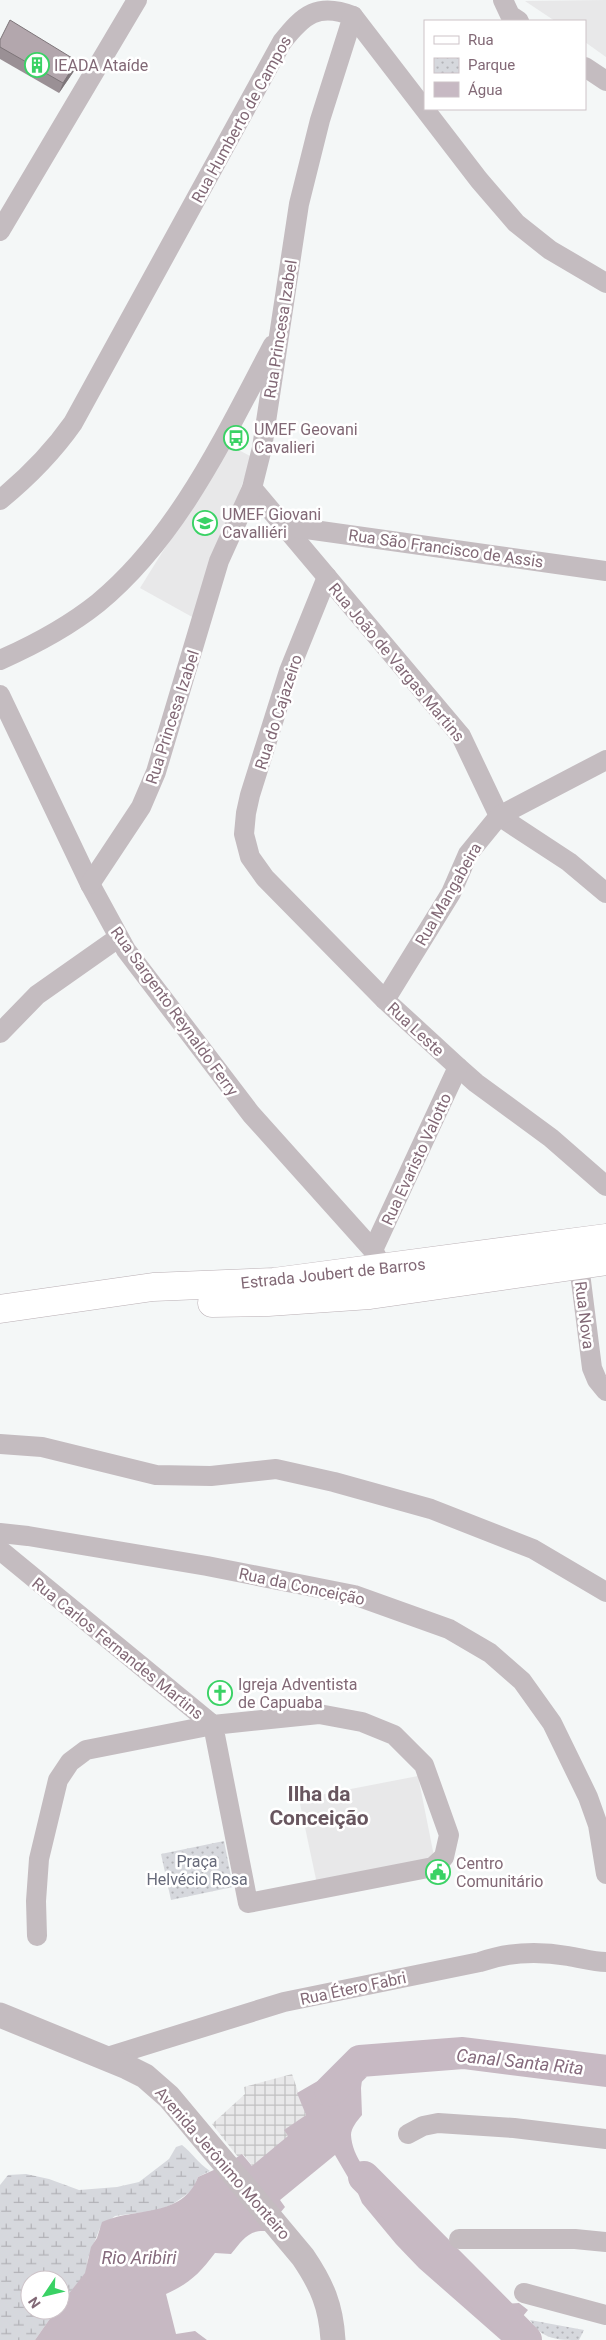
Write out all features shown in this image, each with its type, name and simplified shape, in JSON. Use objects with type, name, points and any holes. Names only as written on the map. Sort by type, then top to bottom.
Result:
[{"type":"main road","name":"Estrada Joubert de Barros","points":[[0,1309],[153,1287],[274,1282],[378,1260],[606,1238]]},
{"type":"main road","name":"Estrada Joubert de Barros","points":[[0,1326],[125,1307],[160,1304],[268,1302],[370,1295],[606,1261]]},
{"type":"street","points":[[0,231],[137,0]]},
{"type":"street","points":[[503,0],[510,15],[518,20]]},
{"type":"street","name":"Rua Humberto de Campos","points":[[0,500],[32,474],[53,451],[74,423],[282,42],[302,18],[314,12],[327,9],[353,16]]},
{"type":"street","points":[[353,16],[424,108]]},
{"type":"street","name":"Rua Princesa Izabel","points":[[90,884],[141,808],[156,772],[219,561],[252,488],[262,448],[299,204],[320,120],[353,16]]},
{"type":"street","points":[[586,68],[606,81]]},
{"type":"street","points":[[425,110],[479,180],[516,223],[550,250],[606,283]]},
{"type":"street","points":[[0,660],[60,630],[97,603],[127,576],[154,546],[222,441],[281,330]]},
{"type":"street","name":"Rua João de Vargas Martins","points":[[252,488],[423,688],[461,736],[499,816]]},
{"type":"street","name":"Rua São Francisco de Assis","points":[[285,526],[606,571]]},
{"type":"street","name":"Rua do Cajazeiro","points":[[248,850],[244,834],[250,795],[289,671],[327,578]]},
{"type":"street","name":"Rua Sargento Reynaldo Ferry","points":[[0,694],[90,884],[118,938],[233,1092],[378,1260]]},
{"type":"street","name":"Rua Mangabeira","points":[[385,1000],[451,893],[468,854],[499,816],[606,760]]},
{"type":"street","points":[[499,816],[569,862],[606,893]]},
{"type":"street","name":"Rua Leste","points":[[248,850],[265,878],[385,1000],[476,1084],[551,1138],[606,1186]]},
{"type":"street","points":[[0,1033],[37,995],[118,938]]},
{"type":"street","name":"Rua Evaristo Valotto","points":[[378,1260],[458,1067]]},
{"type":"street","name":"Rua Nova","points":[[579,1264],[592,1368],[597,1380],[606,1391]]},
{"type":"street","points":[[0,1444],[42,1447],[156,1475],[211,1476],[276,1469],[334,1482],[431,1509],[533,1549],[606,1592]]},
{"type":"street","name":"Rua da Conceição","points":[[0,1533],[207,1566],[354,1595],[449,1629],[490,1653],[522,1681],[552,1723],[588,1797],[598,1825],[606,1874]]},
{"type":"street","name":"Rua Carlos Fernandes Martins","points":[[0,1550],[213,1725],[248,1903],[433,1867],[444,1857],[449,1835],[424,1765],[394,1735],[362,1722],[319,1714],[213,1725]]},
{"type":"street","points":[[37,1936],[36,1901],[39,1859],[58,1780],[70,1762],[86,1750],[213,1725]]},
{"type":"street","name":"Rua Étero Fabri","points":[[104,2058],[284,2002],[480,1962],[499,1955],[518,1953],[566,1956],[606,1962]]},
{"type":"street","name":"Avenida Jerônimo Monteiro","points":[[0,2015],[145,2076],[163,2092],[220,2156],[303,2257],[321,2285],[332,2324],[333,2340]]},
{"type":"street","points":[[408,2134],[423,2126],[438,2123],[514,2128],[606,2139]]},
{"type":"street","points":[[459,2239],[575,2239],[606,2242]]},
{"type":"street","points":[[524,2293],[606,2315]]},
{"type":"shaded area","points":[[606,0],[606,57],[586,43],[586,20],[554,20],[525,1]]},
{"type":"shaded area","name":"UMEF Giovani Cavalliéri","points":[[229,445],[252,457],[194,618],[140,588]]},
{"type":"shaded area","points":[[418,1776],[435,1861],[317,1884],[299,1799]]},
{"type":"shaded area","points":[[292,2074],[306,2115],[285,2130],[288,2136],[280,2201],[243,2154],[238,2157],[212,2124],[245,2094],[244,2087]]},
{"type":"green space","name":"Praça Helvécio Rosa","points":[[224,1841],[233,1887],[171,1900],[161,1854]]},
{"type":"green space","points":[[182,2145],[210,2171],[198,2177],[193,2190],[173,2204],[159,2210],[115,2216],[100,2228],[88,2258],[86,2273],[70,2293],[70,2270],[20,2270],[20,2320],[49,2320],[35,2340],[0,2340],[0,2185],[8,2175],[26,2174],[49,2179],[79,2190],[117,2187],[139,2182],[169,2159],[176,2147]]},
{"type":"green space","points":[[530,2320],[584,2330],[579,2340],[551,2338],[540,2332]]},
{"type":"water","name":"Rio Aribiri","points":[[361,2056],[363,2072],[361,2088],[362,2115],[353,2127],[351,2135],[352,2143],[362,2166],[417,2239],[435,2238],[438,2251],[444,2260],[490,2297],[505,2304],[519,2303],[528,2310],[523,2316],[524,2332],[534,2340],[501,2340],[419,2268],[362,2203],[355,2186],[335,2155],[280,2200],[285,2207],[265,2231],[250,2234],[231,2254],[215,2253],[193,2277],[182,2286],[166,2294],[176,2334],[195,2331],[207,2340],[35,2340],[49,2320],[70,2320],[70,2292],[85,2273],[91,2247],[97,2238],[102,2222],[115,2217],[170,2205],[181,2199],[191,2190],[198,2177],[225,2165],[242,2154],[252,2166],[288,2136],[284,2130],[306,2115],[297,2093]]},
{"type":"building","name":"IEADA Ataíde","points":[[10,20],[77,61],[63,83],[0,47],[0,40]]},
{"type":"waterway","name":"Canal Santa Rita","points":[[330,2091],[360,2061],[463,2053],[606,2071]]},
{"type":"waterway","name":"Rio Aribiri","points":[[364,2177],[526,2340]]},
{"type":"place","name":"IEADA Ataíde","points":[[37,65]]},
{"type":"place","name":"UMEF Geovani Cavalieri","points":[[236,438]]},
{"type":"place","name":"UMEF Giovani Cavalliéri","points":[[205,523]]},
{"type":"place","name":"Igreja Adventista de Capuaba","points":[[220,1693]]},
{"type":"place","name":"Centro Comunitário","points":[[438,1872]]},
{"type":"district","name":"Ilha da Conceição","points":[[319,1806]]}]
